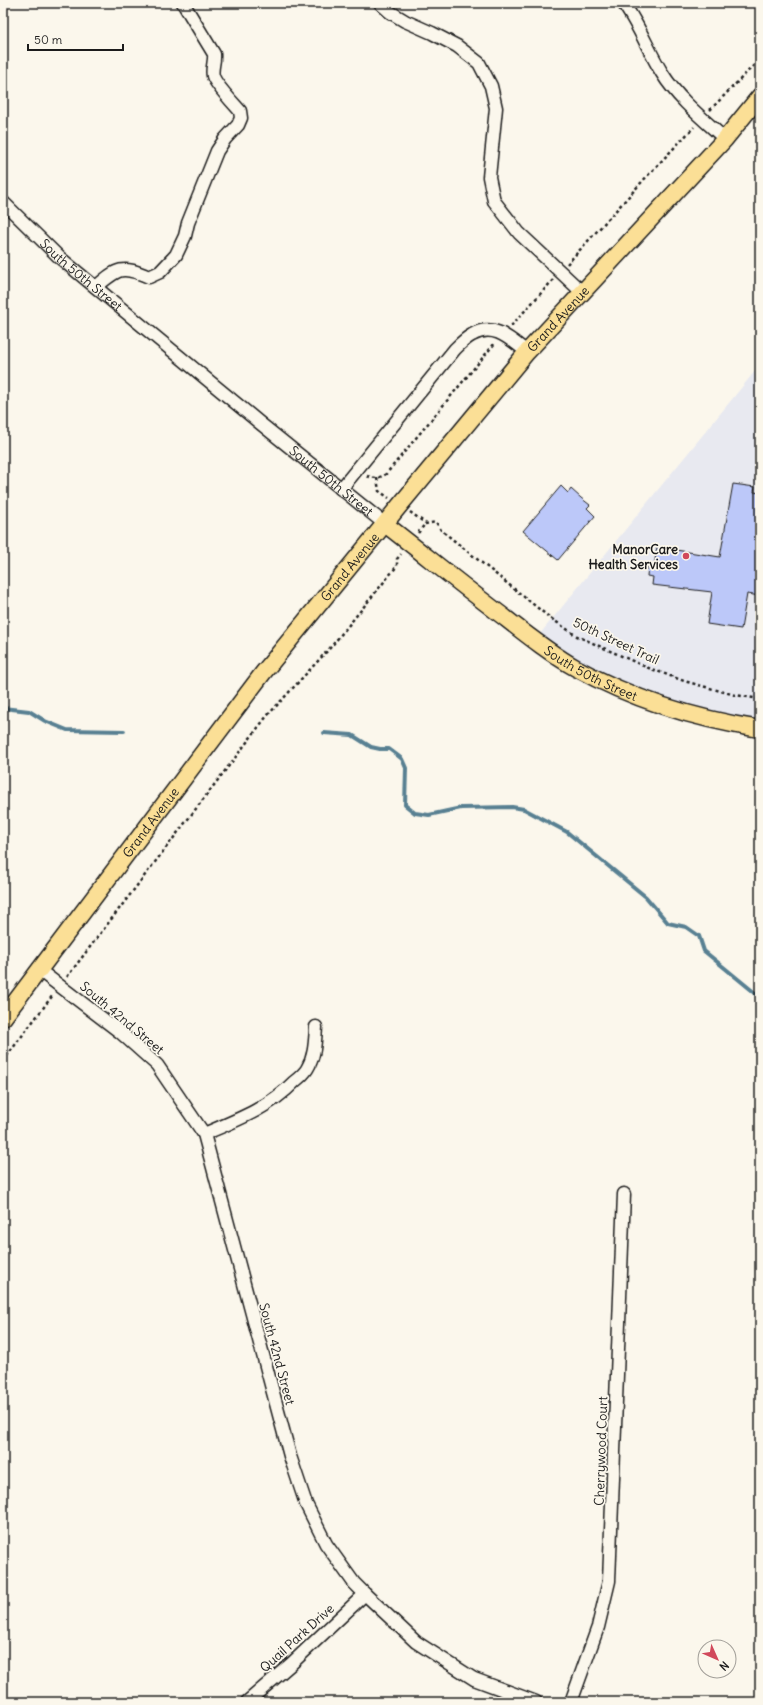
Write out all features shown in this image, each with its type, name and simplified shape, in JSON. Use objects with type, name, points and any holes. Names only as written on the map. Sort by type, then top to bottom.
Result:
[{"type":"main road","name":"Grand Avenue","points":[[3,1018],[263,673],[385,524],[527,352],[725,139],[760,96]]},
{"type":"main road","name":"Grand Avenue","points":[[725,139],[760,112]]},
{"type":"main road","name":"South 50th Street","points":[[385,524],[509,621],[575,668],[649,702],[689,715],[728,724],[760,729]]},
{"type":"street","points":[[96,288],[117,272],[129,269],[149,277],[160,272],[176,255],[185,236],[188,223],[217,151],[225,139],[238,125],[241,118],[240,111],[214,78],[212,71],[215,61],[214,54],[183,3]]},
{"type":"street","points":[[380,3],[390,12],[405,21],[457,46],[479,63],[492,86],[496,108],[489,177],[494,201],[519,234],[583,293]]},
{"type":"street","points":[[623,3],[632,14],[662,73],[678,94],[725,139]]},
{"type":"street","name":"South 50th Street","points":[[3,202],[59,257],[385,524]]},
{"type":"street","points":[[341,489],[455,349],[472,335],[487,329],[504,334],[527,352]]},
{"type":"street","name":"South 42nd Street","points":[[40,970],[120,1032],[157,1065],[204,1134],[290,1456],[306,1504],[326,1544],[354,1583],[416,1642],[474,1679],[536,1702]]},
{"type":"street","points":[[204,1134],[268,1105],[290,1087],[307,1069],[314,1052],[316,1027]]},
{"type":"street","name":"Cherrywood Court","points":[[570,1702],[598,1627],[609,1582],[624,1194]]},
{"type":"street","name":"Quail Park Drive","points":[[247,1702],[292,1664],[365,1594]]},
{"type":"path","points":[[378,478],[379,491]]},
{"type":"path","name":"50th Street Trail","points":[[425,524],[436,522],[441,530],[520,594],[549,617],[577,636],[646,667],[684,681],[736,695],[760,699]]},
{"type":"path","points":[[3,1061],[268,716],[330,648],[397,566],[397,559]]},
{"type":"shaded area","points":[[760,365],[760,729],[689,715],[535,640]]},
{"type":"building","name":"ManorCare Health Services","points":[[733,484],[755,487],[754,492],[760,493],[760,545],[758,556],[760,556],[760,596],[747,594],[741,629],[707,624],[712,592],[652,585],[653,577],[647,576],[648,566],[654,567],[657,547],[720,557]]},
{"type":"building","points":[[561,486],[568,493],[571,489],[590,505],[587,508],[595,516],[558,560],[523,531]]},
{"type":"waterway","points":[[3,708],[29,711],[45,721],[67,730],[124,731]]},
{"type":"waterway","points":[[324,733],[352,735],[371,747],[389,749],[402,759],[406,768],[405,805],[415,813],[429,815],[461,808],[512,807],[524,809],[567,832],[646,897],[668,923],[686,927],[699,936],[704,951],[760,997]]},
{"type":"place","name":"ManorCare Health Services","points":[[686,556]]}]
